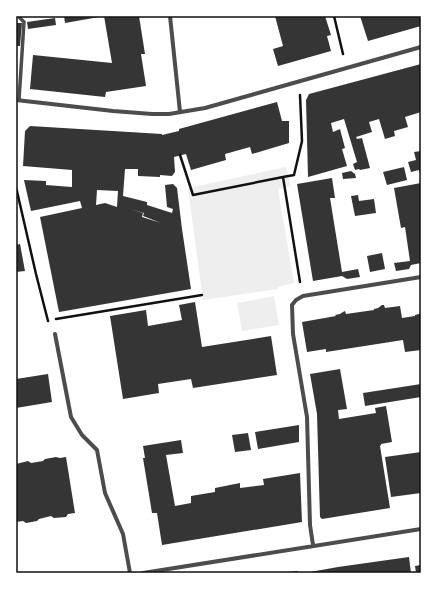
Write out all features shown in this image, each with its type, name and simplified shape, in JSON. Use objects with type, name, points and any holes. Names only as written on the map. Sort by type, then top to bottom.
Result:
[{"type":"street","points":[[18,16],[24,22],[17,100],[113,111],[169,114],[205,108],[421,47]]},
{"type":"street","points":[[170,16],[180,112]]},
{"type":"street","points":[[313,545],[310,525],[307,417],[293,334],[292,305],[296,300],[303,296],[421,277]]},
{"type":"street","points":[[54,334],[71,417],[82,435],[96,450],[105,493],[123,534],[130,573]]},
{"type":"street","points":[[142,573],[421,529]]},
{"type":"path","points":[[334,16],[347,68]]},
{"type":"path","points":[[180,155],[193,195],[294,175],[302,141],[300,81]]},
{"type":"path","points":[[283,177],[303,296]]},
{"type":"path","points":[[16,187],[36,274],[48,320],[54,334]]},
{"type":"path","points":[[55,319],[202,296]]},
{"type":"shaded area","points":[[286,167],[291,186],[278,189],[294,283],[278,287],[278,289],[203,300],[188,188]]},
{"type":"shaded area","points":[[274,296],[279,325],[242,331],[237,303]]},
{"type":"building","points":[[64,16],[99,16],[99,17],[65,23]]},
{"type":"building","points":[[104,16],[139,16],[145,54],[141,54],[146,86],[106,92],[105,97],[30,89],[33,55],[112,63]]},
{"type":"building","points":[[275,16],[325,16],[331,35],[327,36],[331,51],[278,66],[273,49],[283,46]]},
{"type":"building","points":[[360,16],[421,16],[421,26],[368,41]]},
{"type":"building","points":[[55,18],[56,25],[28,29],[27,22]]},
{"type":"building","points":[[16,23],[22,23],[20,46],[16,46]]},
{"type":"building","points":[[421,64],[421,112],[405,117],[408,127],[394,131],[395,136],[385,139],[379,119],[369,122],[372,132],[356,137],[357,139],[362,138],[370,168],[355,170],[353,164],[357,162],[344,119],[331,123],[333,132],[340,129],[345,148],[342,149],[347,166],[308,177],[306,100],[309,94]]},
{"type":"building","points":[[277,102],[282,121],[289,121],[289,143],[252,154],[250,147],[225,154],[226,160],[191,170],[186,154],[174,157],[175,172],[172,176],[138,176],[138,169],[125,169],[123,196],[147,202],[147,205],[172,213],[173,209],[167,207],[165,185],[173,184],[177,188],[191,289],[59,312],[40,217],[82,208],[80,201],[31,211],[24,180],[46,181],[46,185],[72,187],[72,170],[23,166],[25,131],[30,126],[162,135],[179,131],[179,129]],"holes":[[[97,190],[118,191],[117,207],[105,203],[96,205]],[[129,209],[144,213],[143,216],[161,223],[142,217],[143,213]]]},
{"type":"building","points":[[421,151],[421,172],[420,173],[419,170],[411,172],[408,162],[416,160],[414,152]]},
{"type":"building","points":[[404,167],[407,180],[387,185],[383,172]]},
{"type":"building","points":[[351,171],[355,174],[356,178],[343,179],[342,173]]},
{"type":"building","points":[[332,178],[335,198],[330,198],[342,272],[358,269],[360,277],[347,279],[342,276],[313,281],[297,184]]},
{"type":"building","points":[[421,183],[421,263],[411,265],[409,269],[396,271],[394,263],[410,261],[405,227],[401,228],[394,188]]},
{"type":"building","points":[[358,195],[359,201],[374,199],[376,213],[355,216],[351,196]]},
{"type":"building","points":[[20,244],[25,271],[16,272],[16,245]]},
{"type":"building","points":[[382,253],[385,269],[370,272],[367,256]]},
{"type":"building","points":[[195,302],[202,347],[271,336],[277,375],[193,388],[191,379],[158,384],[159,393],[123,399],[110,316],[146,310],[148,326],[182,320],[179,305]]},
{"type":"building","points":[[384,305],[385,308],[400,306],[402,318],[415,316],[421,312],[421,350],[405,352],[403,340],[326,352],[326,349],[307,352],[302,322],[336,316],[335,315],[345,311],[346,314],[374,310]]},
{"type":"building","points":[[340,369],[347,409],[338,410],[339,419],[376,413],[375,408],[386,406],[392,442],[381,444],[380,446],[390,508],[322,519],[320,517],[317,414],[310,374]]},
{"type":"building","points":[[48,374],[52,402],[16,408],[16,379]]},
{"type":"building","points":[[421,384],[421,397],[365,406],[363,393]]},
{"type":"building","points":[[299,425],[299,442],[258,449],[255,432]]},
{"type":"building","points":[[248,433],[251,450],[235,452],[232,435]]},
{"type":"building","points":[[181,440],[183,453],[166,455],[175,506],[191,503],[191,496],[215,492],[215,488],[240,483],[240,488],[264,485],[263,479],[300,473],[302,522],[162,545],[157,513],[152,513],[143,458],[145,458],[143,446]]},
{"type":"building","points":[[421,452],[421,493],[391,497],[385,457]]},
{"type":"building","points":[[66,457],[75,513],[68,514],[66,517],[54,518],[51,516],[26,523],[23,521],[16,522],[16,464],[28,461],[31,463],[43,461],[45,459]]},
{"type":"building","points":[[409,557],[411,573],[310,572],[338,567]]},
{"type":"building","points":[[421,565],[421,573],[416,573],[415,566]]},
{"type":"building","points":[[298,571],[298,573],[288,573],[288,572]]}]
